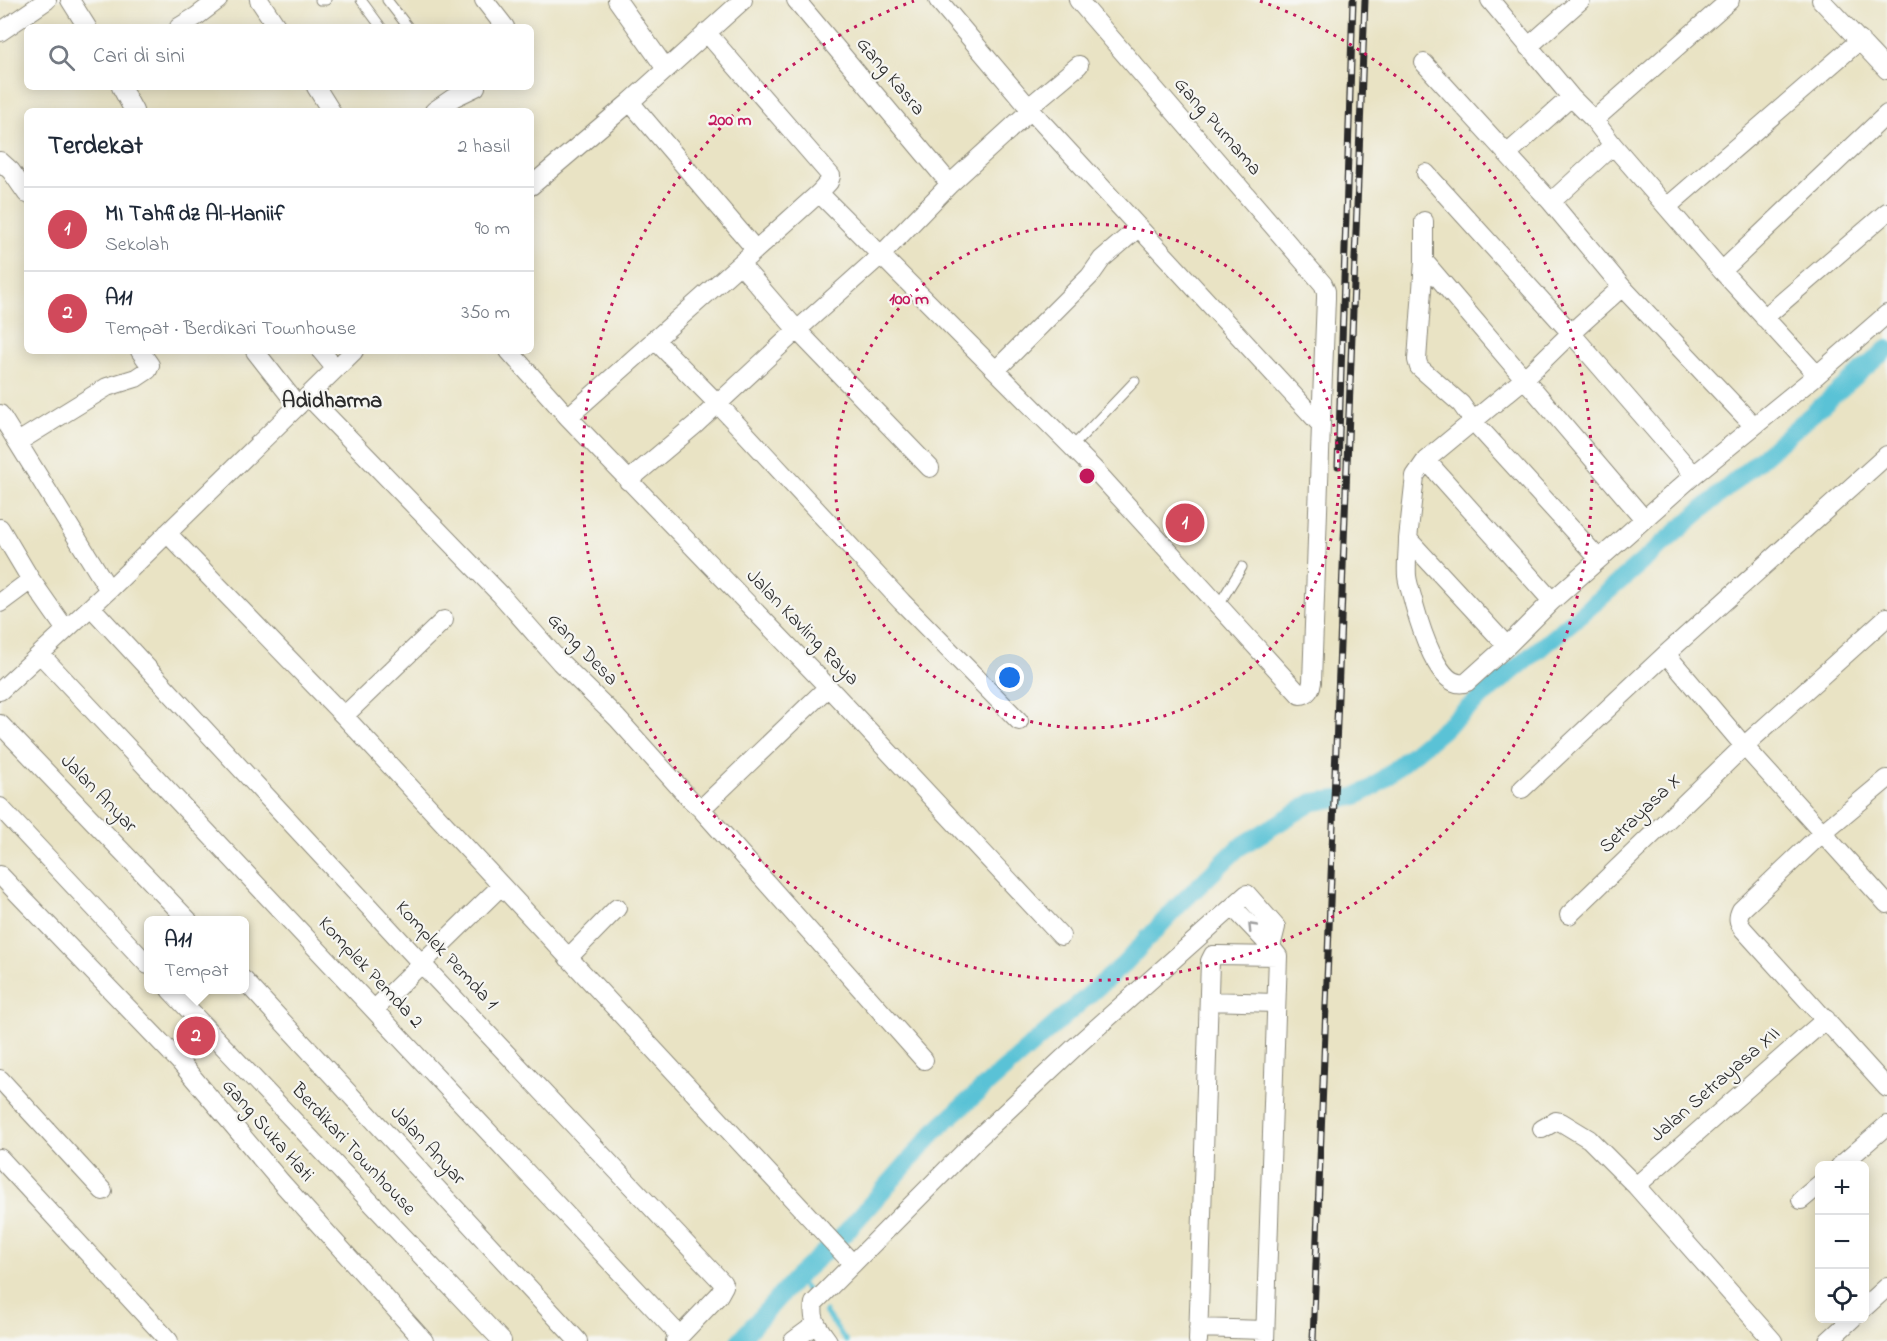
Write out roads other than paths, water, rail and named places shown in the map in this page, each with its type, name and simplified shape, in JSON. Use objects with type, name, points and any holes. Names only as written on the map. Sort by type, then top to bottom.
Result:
[{"type":"street","points":[[0,32],[47,0]]},
{"type":"street","points":[[70,0],[85,24]]},
{"type":"street","points":[[184,24],[218,0]]},
{"type":"street","points":[[259,0],[275,24]]},
{"type":"street","points":[[484,0],[503,24]]},
{"type":"street","points":[[617,0],[666,69]]},
{"type":"street","name":"Gang Kasra","points":[[796,0],[950,184]]},
{"type":"street","name":"Gang Purnama","points":[[1078,0],[1323,284],[1326,298],[1321,425]]},
{"type":"street","points":[[1490,0],[1571,97],[1594,120],[1612,145],[1817,375]]},
{"type":"street","points":[[1528,47],[1581,0]]},
{"type":"street","points":[[1594,120],[1730,0]]},
{"type":"street","points":[[1821,0],[1887,70]]},
{"type":"street","points":[[819,193],[1072,447],[1297,693],[1306,694],[1312,682],[1321,425],[1030,108],[940,1]]},
{"type":"street","points":[[534,183],[630,102],[734,3]]},
{"type":"street","points":[[568,417],[819,193],[831,179],[830,173],[706,32]]},
{"type":"street","points":[[1667,207],[1860,40]]},
{"type":"street","points":[[1424,63],[1551,202],[1622,286],[1754,425]]},
{"type":"street","points":[[628,481],[696,424],[881,255],[950,184],[1079,65]]},
{"type":"street","points":[[123,90],[132,108]]},
{"type":"street","points":[[318,90],[329,108]]},
{"type":"street","points":[[439,108],[470,90]]},
{"type":"street","points":[[1507,154],[1571,97]]},
{"type":"street","points":[[630,102],[755,249]]},
{"type":"street","points":[[1722,271],[1887,114]]},
{"type":"street","points":[[1551,202],[1612,145]]},
{"type":"street","points":[[0,161],[11,171],[24,190]]},
{"type":"street","points":[[1426,173],[1571,333],[1694,475]]},
{"type":"street","points":[[1764,318],[1887,212]]},
{"type":"street","points":[[1425,221],[1425,261],[1418,365],[1461,404],[1473,421],[1599,559]]},
{"type":"street","points":[[996,370],[1090,276],[1102,259],[1138,228]]},
{"type":"street","points":[[1425,261],[1644,519]]},
{"type":"street","points":[[740,264],[797,330],[930,468]]},
{"type":"street","points":[[1622,286],[1524,379],[1426,460],[1415,476],[1408,539],[1407,578],[1423,636],[1432,656],[1450,679],[1458,684],[1467,682],[1552,601],[1694,475],[1817,375],[1887,314]]},
{"type":"street","points":[[654,339],[718,404],[902,602],[1019,721]]},
{"type":"street","points":[[18,442],[107,387],[136,378],[148,370],[150,365],[142,354]]},
{"type":"street","name":"Gang Desa","points":[[258,354],[501,595],[560,662],[617,718],[701,809],[924,1060]]},
{"type":"street","points":[[323,354],[335,368]]},
{"type":"street","points":[[0,691],[109,590],[351,354]]},
{"type":"street","name":"Jalan Kavling Raya","points":[[512,354],[628,481],[828,687],[1061,936]]},
{"type":"street","points":[[0,414],[109,590]]},
{"type":"street","points":[[1522,789],[1666,654],[1887,455]]},
{"type":"street","points":[[1426,460],[1552,601]]},
{"type":"street","points":[[0,528],[31,580],[66,630]]},
{"type":"street","points":[[167,533],[344,716],[853,1264]]},
{"type":"street","points":[[1408,539],[1507,646]]},
{"type":"street","points":[[0,603],[31,580]]},
{"type":"street","name":"Komplek Pemda 1","points":[[91,607],[421,963],[722,1282],[723,1290],[719,1295],[674,1333]]},
{"type":"street","name":"Setrayasa X","points":[[1569,915],[1744,746],[1887,617]]},
{"type":"street","points":[[344,716],[444,620]]},
{"type":"street","name":"Komplek Pemda 2","points":[[40,654],[674,1333]]},
{"type":"street","points":[[1666,654],[1744,746],[1887,904]]},
{"type":"street","points":[[701,809],[828,687]]},
{"type":"street","name":"Jalan Anyar","points":[[0,724],[183,916]]},
{"type":"street","points":[[1887,779],[1822,833],[1741,910],[1738,916],[1739,924],[1743,929],[1887,1088]]},
{"type":"street","points":[[0,807],[144,962]]},
{"type":"street","name":"Gang Suka Hati","points":[[0,875],[179,1062],[232,1126],[424,1341]]},
{"type":"street","points":[[374,1010],[501,886]]},
{"type":"street","points":[[828,1341],[816,1324],[812,1313],[814,1303],[977,1139],[1091,1033],[1247,894],[1276,927],[1274,952],[1276,1003],[1265,1335],[1198,1334],[1210,961],[1213,956],[1274,952]]},
{"type":"street","points":[[1233,907],[1274,952]]},
{"type":"street","points":[[568,958],[617,908]]},
{"type":"street","name":"Jalan Anyar","points":[[249,985],[578,1341]]},
{"type":"street","name":"Berdikari Townhouse","points":[[174,994],[502,1341]]},
{"type":"street","points":[[1209,1001],[1276,1003]]},
{"type":"street","name":"Jalan Setrayasa XII","points":[[1636,1186],[1826,1019]]},
{"type":"street","points":[[0,1079],[103,1191]]},
{"type":"street","points":[[1542,1129],[1556,1121],[1561,1122],[1589,1139],[1636,1186],[1773,1341]]},
{"type":"street","points":[[1846,1161],[1887,1125]]},
{"type":"street","points":[[0,1158],[169,1341]]},
{"type":"street","points":[[1801,1200],[1815,1188]]},
{"type":"street","points":[[1869,1303],[1887,1287]]},
{"type":"street","points":[[1828,1341],[1848,1323]]},
{"type":"street","points":[[793,1341],[816,1324]]},
{"type":"lane","points":[[320,0],[326,0]]},
{"type":"lane","points":[[361,0],[379,24]]},
{"type":"lane","points":[[387,0],[406,24]]},
{"type":"lane","points":[[1072,447],[1135,381]]},
{"type":"lane","points":[[1218,606],[1242,567]]},
{"type":"waterway","points":[[739,1341],[796,1278],[845,1233],[941,1125],[1124,964],[1178,906],[1238,848],[1313,802],[1354,797],[1372,788],[1598,600],[1887,349]]},
{"type":"waterway","points":[[796,1278],[809,1293]]},
{"type":"waterway","points":[[825,1312],[846,1341]]},
{"type":"railway","points":[[1338,466],[1353,0]]},
{"type":"railway","points":[[1313,1341],[1365,0]]},
{"type":"place","name":"MI Tahfidz Al-Haniif","points":[[1185,523]]},
{"type":"place","name":"A11","points":[[196,1036]]},
{"type":"district","name":"Adidharma","points":[[332,402]]}]
